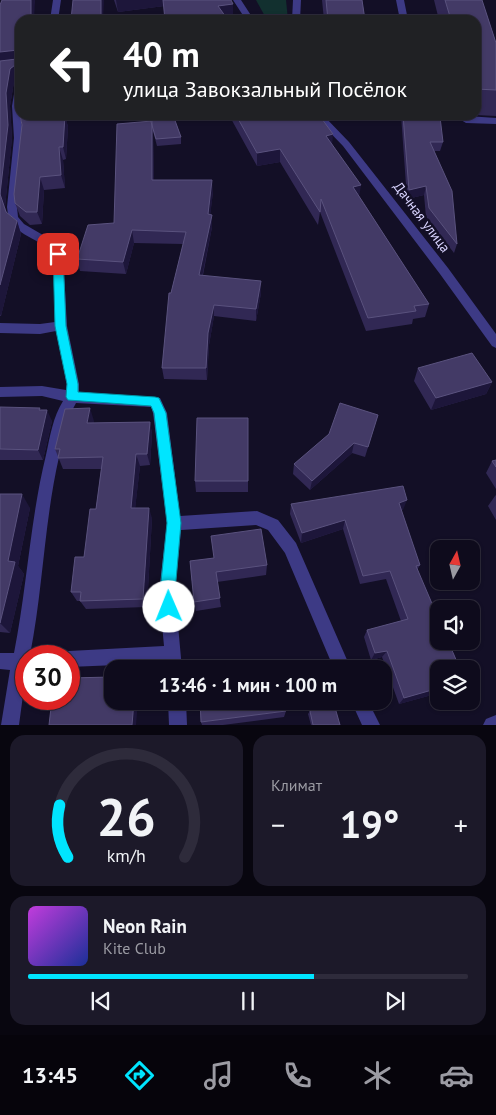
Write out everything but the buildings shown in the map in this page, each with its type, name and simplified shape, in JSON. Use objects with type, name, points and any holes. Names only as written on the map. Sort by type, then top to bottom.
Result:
[{"type":"street","points":[[55,15],[57,0]]},
{"type":"street","points":[[237,0],[247,15]]},
{"type":"street","points":[[296,15],[297,0]]},
{"type":"street","points":[[400,0],[403,15]]},
{"type":"street","points":[[17,120],[19,138],[12,207],[13,218],[20,227],[51,245],[58,254],[61,326],[73,384],[72,397],[62,414],[44,492],[26,645]]},
{"type":"street","name":"Дачная улица","points":[[323,120],[346,144],[444,270],[496,343]]},
{"type":"street","points":[[466,120],[496,121]]},
{"type":"street","points":[[0,328],[40,329],[61,326]]},
{"type":"street","points":[[0,392],[42,391],[72,397],[155,402],[160,413],[174,523],[168,592],[174,660]]},
{"type":"street","points":[[174,523],[257,518],[273,525],[292,548],[339,660]]},
{"type":"street","points":[[80,660],[104,661]]},
{"type":"street","points":[[0,661],[15,662]]},
{"type":"street","points":[[10,725],[15,690]]},
{"type":"street","points":[[177,710],[178,725]]},
{"type":"street","points":[[363,710],[371,725]]},
{"type":"street","points":[[492,725],[496,724]]},
{"type":"green space","points":[[256,0],[286,0],[288,15],[264,15]]},
{"type":"route","points":[[58,254],[61,326],[73,384],[72,397],[155,402],[160,413],[174,523],[168,592],[169,607]]}]
